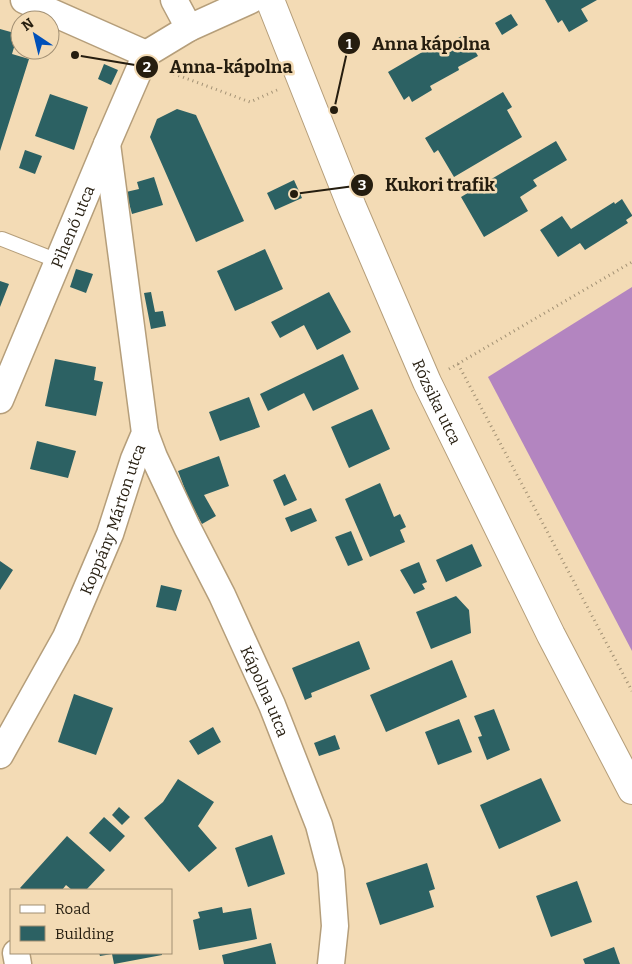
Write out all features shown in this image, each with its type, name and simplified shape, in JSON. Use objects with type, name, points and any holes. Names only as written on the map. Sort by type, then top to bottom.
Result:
[{"type":"main road","name":"Rózsika utca","points":[[270,0],[352,207],[427,382],[551,635],[632,790]]},
{"type":"street","points":[[24,0],[144,58],[189,28],[250,0]]},
{"type":"street","points":[[174,0],[189,28]]},
{"type":"street","name":"Pihenő utca","points":[[0,400],[144,58]]},
{"type":"street","name":"Koppány Márton utca","points":[[0,755],[66,637],[110,534],[134,459],[145,433],[107,144]]},
{"type":"street","name":"Kápolna utca","points":[[145,433],[186,527],[222,595],[272,705],[319,824],[331,871],[335,926],[330,964]]},
{"type":"lane","points":[[2,239],[58,261]]},
{"type":"path","points":[[144,58],[250,102],[280,88]]},
{"type":"path","points":[[427,382],[632,262]]},
{"type":"path","points":[[458,364],[632,691]]},
{"type":"shaded area","points":[[632,287],[632,651],[488,377]]},
{"type":"building","points":[[545,0],[597,0],[581,9],[588,21],[569,32],[562,20],[558,23]]},
{"type":"building","points":[[511,14],[518,25],[502,35],[495,23]]},
{"type":"building","points":[[0,29],[10,32],[10,60],[29,60],[0,151]]},
{"type":"building","points":[[465,34],[478,56],[458,67],[459,70],[430,86],[432,90],[412,102],[409,96],[404,100],[388,72],[443,40],[446,45]]},
{"type":"building","points":[[104,64],[118,70],[111,85],[98,79]]},
{"type":"building","points":[[503,92],[512,107],[507,110],[522,137],[454,177],[438,150],[434,153],[425,138]]},
{"type":"building","points":[[50,94],[88,107],[74,150],[35,136]]},
{"type":"building","points":[[177,109],[196,115],[244,221],[196,242],[150,137],[157,119]]},
{"type":"building","points":[[556,141],[567,160],[533,180],[537,186],[520,197],[528,211],[484,237],[461,197]]},
{"type":"building","points":[[25,150],[42,156],[35,174],[19,168]]},
{"type":"building","points":[[154,177],[163,205],[132,214],[126,192],[139,189],[137,182]]},
{"type":"building","points":[[294,180],[302,198],[275,210],[267,193]]},
{"type":"building","points":[[622,199],[632,215],[626,220],[628,223],[585,250],[580,243],[558,257],[540,230],[562,216],[571,229]]},
{"type":"building","points":[[265,249],[283,289],[235,311],[217,271]]},
{"type":"building","points":[[76,269],[93,274],[86,293],[70,287]]},
{"type":"building","points":[[0,281],[9,284],[0,307]]},
{"type":"building","points":[[151,292],[155,312],[163,311],[166,326],[151,329],[144,293]]},
{"type":"building","points":[[329,292],[351,332],[317,350],[304,325],[280,338],[271,322]]},
{"type":"building","points":[[343,354],[359,389],[313,411],[304,393],[268,411],[260,394]]},
{"type":"building","points":[[55,359],[96,367],[94,380],[103,382],[96,416],[45,406]]},
{"type":"building","points":[[249,397],[260,427],[220,441],[209,412]]},
{"type":"building","points":[[372,409],[390,449],[349,468],[331,427]]},
{"type":"building","points":[[37,441],[76,451],[68,478],[30,469]]},
{"type":"building","points":[[219,456],[229,486],[204,495],[216,516],[202,524],[189,500],[178,471]]},
{"type":"building","points":[[285,474],[297,500],[284,506],[273,480]]},
{"type":"building","points":[[380,483],[394,517],[400,514],[406,527],[400,530],[405,542],[370,557],[345,499]]},
{"type":"building","points":[[311,508],[317,521],[291,532],[285,518]]},
{"type":"building","points":[[351,531],[363,560],[348,566],[335,537]]},
{"type":"building","points":[[472,544],[482,566],[446,582],[436,560]]},
{"type":"building","points":[[0,561],[13,570],[0,590]]},
{"type":"building","points":[[419,562],[427,582],[422,584],[425,589],[414,594],[400,570]]},
{"type":"building","points":[[161,585],[182,590],[176,611],[156,607]]},
{"type":"building","points":[[456,596],[469,610],[471,633],[431,649],[416,612]]},
{"type":"building","points":[[359,641],[370,669],[311,693],[312,697],[305,700],[292,668]]},
{"type":"building","points":[[452,660],[467,697],[386,732],[370,695]]},
{"type":"building","points":[[74,694],[113,708],[96,755],[58,742]]},
{"type":"building","points":[[494,709],[510,750],[487,760],[478,737],[482,736],[474,716]]},
{"type":"building","points":[[459,719],[472,752],[438,765],[425,732]]},
{"type":"building","points":[[213,727],[221,742],[198,755],[189,741]]},
{"type":"building","points":[[335,735],[340,749],[319,756],[314,743]]},
{"type":"building","points":[[541,778],[561,821],[499,849],[480,805]]},
{"type":"building","points":[[178,779],[214,802],[198,826],[217,848],[189,872],[144,818],[163,802]]},
{"type":"building","points":[[119,807],[130,817],[122,825],[112,815]]},
{"type":"building","points":[[104,817],[125,836],[110,852],[89,833]]},
{"type":"building","points":[[272,835],[285,874],[248,887],[235,848]]},
{"type":"building","points":[[67,836],[105,870],[87,889],[71,889],[66,885],[63,889],[20,888]]},
{"type":"building","points":[[427,863],[435,889],[429,891],[434,907],[380,925],[366,883]]},
{"type":"building","points":[[577,881],[592,922],[551,937],[536,896]]},
{"type":"building","points":[[222,907],[223,913],[251,908],[257,939],[199,950],[193,920],[200,918],[198,912]]},
{"type":"building","points":[[271,943],[276,964],[224,964],[222,955]]},
{"type":"building","points":[[614,947],[620,964],[585,964],[583,959]]},
{"type":"building","points":[[112,954],[162,954],[162,955],[114,964]]},
{"type":"place","name":"Anna-kápolna","points":[[75,55]]},
{"type":"place","name":"Anna kápolna","points":[[334,110]]},
{"type":"place","name":"Kukori trafik","points":[[294,194]]}]
